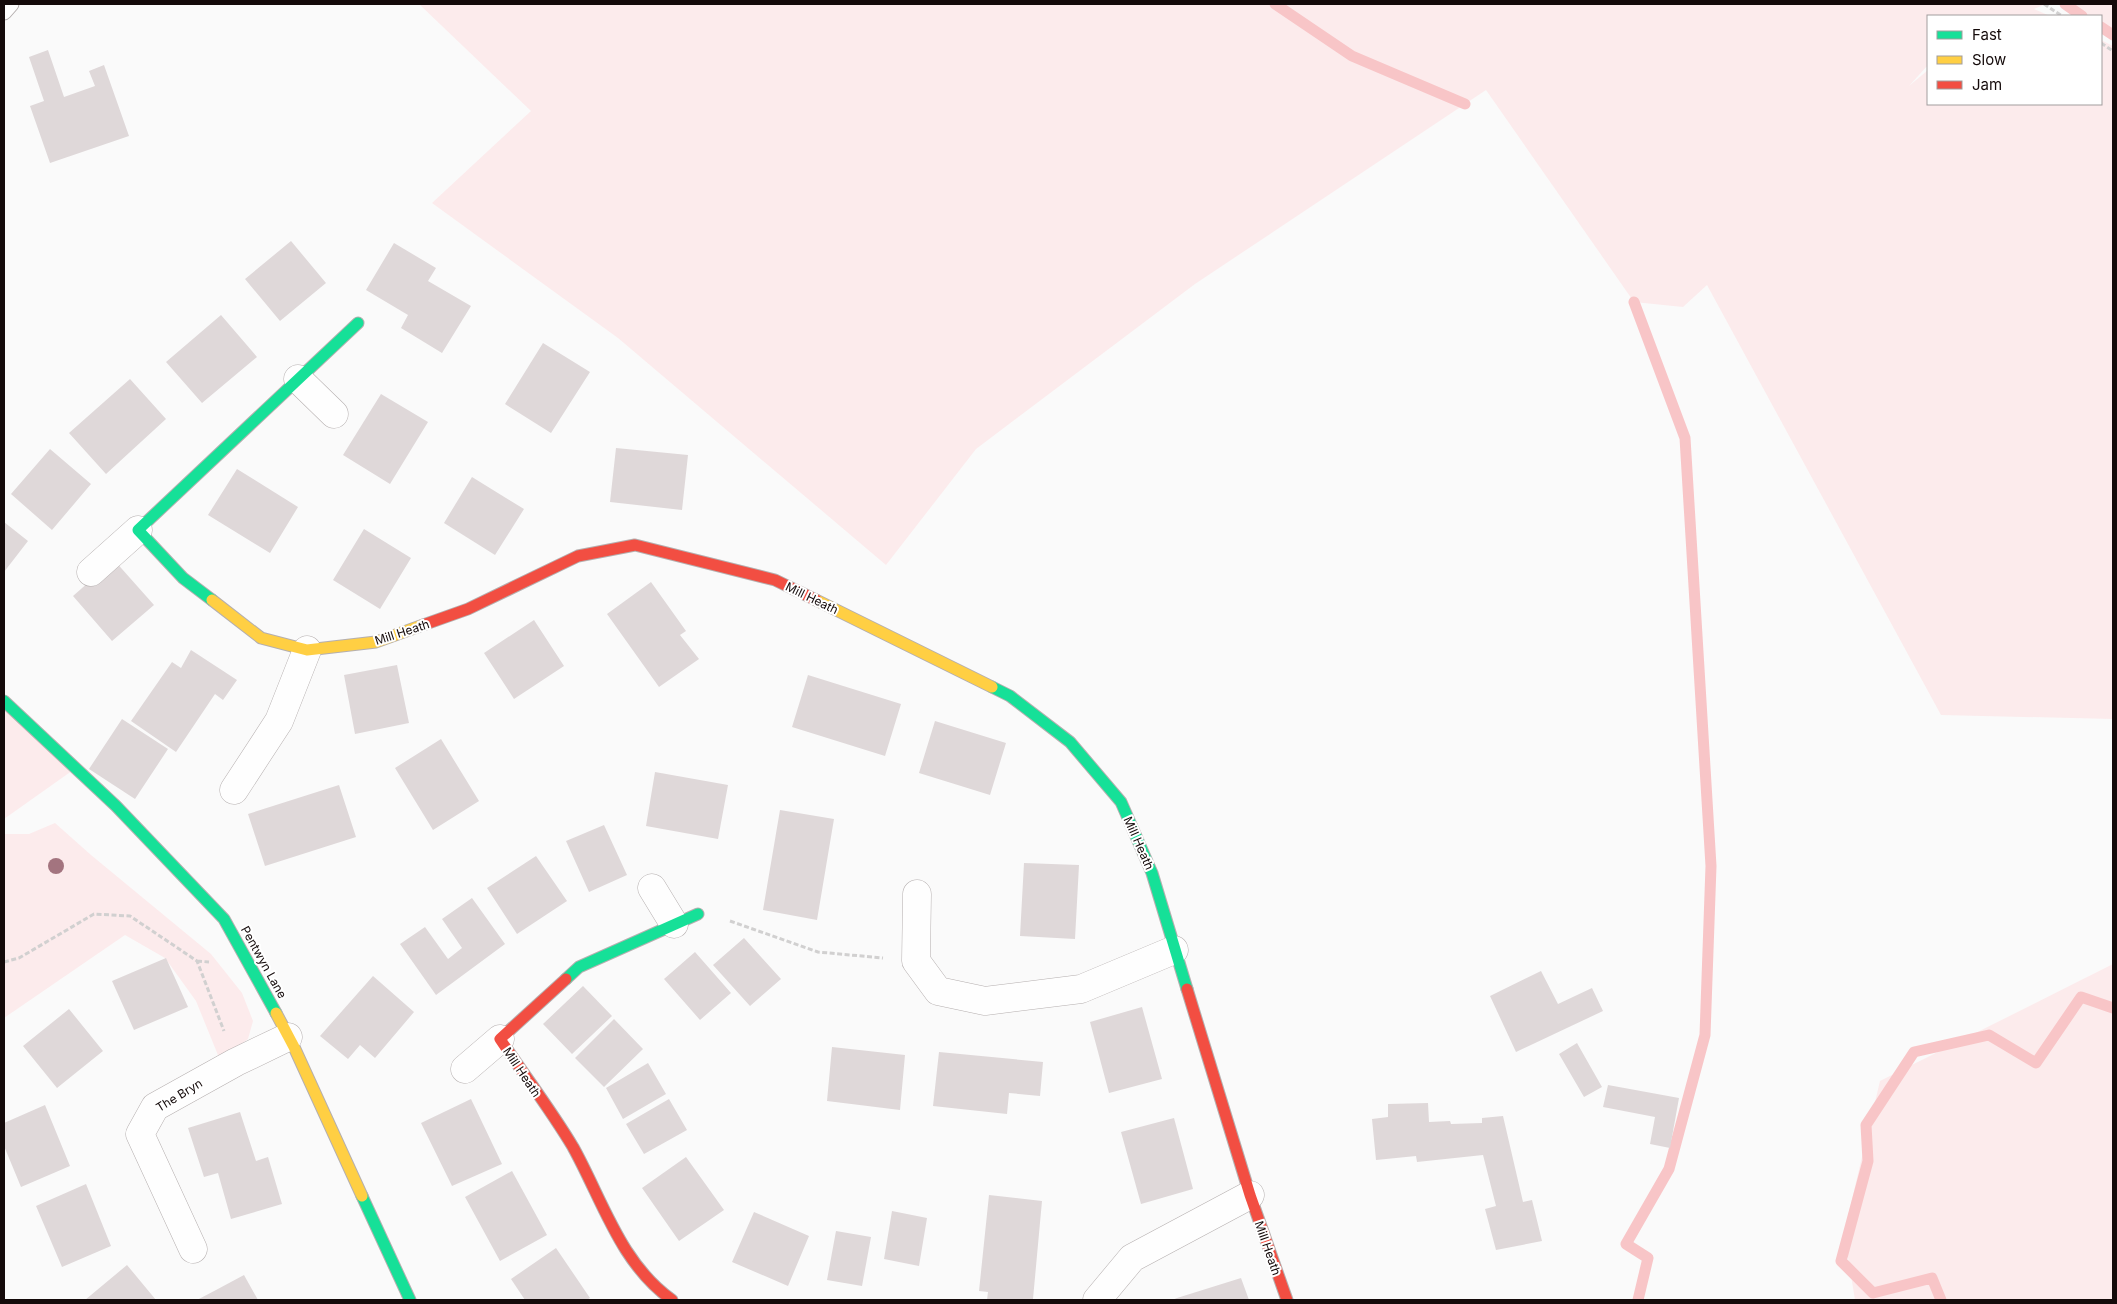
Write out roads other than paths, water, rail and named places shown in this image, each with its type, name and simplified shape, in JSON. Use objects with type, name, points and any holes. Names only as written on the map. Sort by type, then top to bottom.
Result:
[{"type":"street","points":[[91,572],[358,323]]},
{"type":"street","points":[[298,379],[334,414]]},
{"type":"street","name":"Mill Heath","points":[[138,530],[183,578],[260,638],[307,650],[376,642],[468,609],[578,556],[635,545],[775,580],[1010,696],[1070,742],[1121,802],[1152,873],[1250,1195],[1287,1300]]},
{"type":"street","points":[[234,790],[279,721],[307,650]]},
{"type":"street","name":"Pentwyn Lane","points":[[4,701],[116,806],[224,919],[288,1037],[410,1300]]},
{"type":"street","points":[[652,888],[686,919]]},
{"type":"street","points":[[917,894],[916,961],[938,991],[985,1001],[1081,989],[1174,950]]},
{"type":"street","name":"Mill Heath","points":[[672,1300],[657,1292],[623,1246],[579,1158],[500,1039],[579,967],[686,919]]},
{"type":"street","name":"The Bryn","points":[[193,1249],[140,1134],[154,1107],[236,1062],[288,1037]]},
{"type":"street","points":[[464,1069],[500,1039]]},
{"type":"street","points":[[1097,1300],[1132,1258],[1250,1195]]},
{"type":"lane","points":[[4,12],[11,4]]},
{"type":"waterway","points":[[1275,4],[1352,56],[1465,104]]},
{"type":"waterway","points":[[2065,4],[2081,15]]},
{"type":"waterway","points":[[2102,28],[2113,35]]},
{"type":"waterway","points":[[1634,302],[1685,438],[1711,866],[1705,1035],[1669,1169],[1626,1244],[1648,1258],[1638,1300]]},
{"type":"waterway","points":[[1941,1300],[1932,1278],[1873,1293],[1841,1261],[1868,1161],[1866,1125],[1914,1052],[1989,1035],[2036,1063],[2081,997],[2113,1008]]}]
